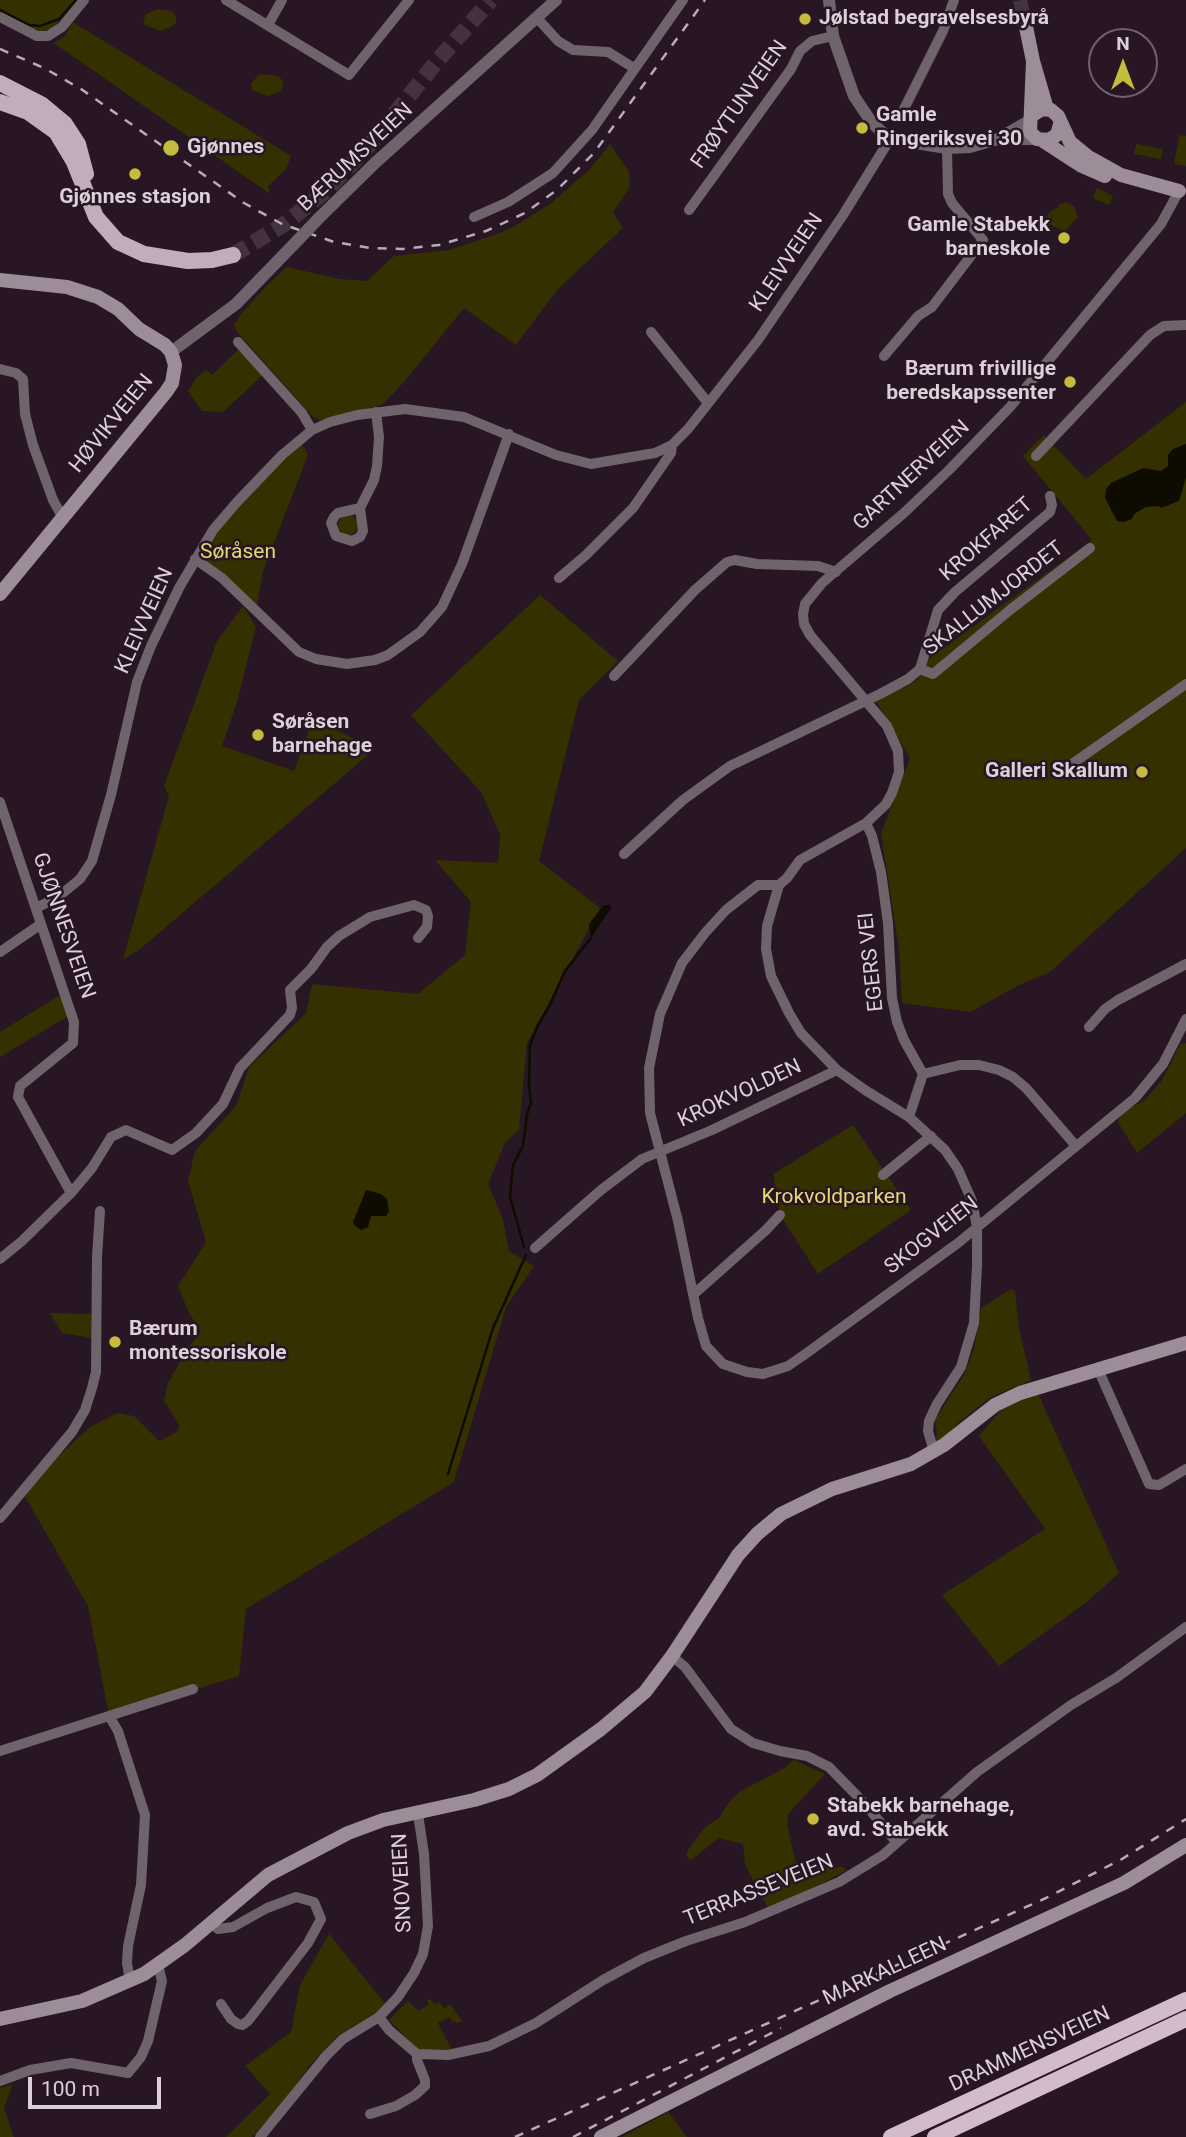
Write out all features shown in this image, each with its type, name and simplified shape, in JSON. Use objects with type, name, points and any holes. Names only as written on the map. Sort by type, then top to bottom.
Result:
[{"type":"highway","name":"DRAMMENSVEIEN","points":[[891,2137],[1186,2000]]},
{"type":"highway","name":"DRAMMENSVEIEN","points":[[935,2137],[1186,2019]]},
{"type":"main road","points":[[1025,22],[1032,61],[1047,109]]},
{"type":"main road","points":[[1032,61],[1030,132],[1080,165],[1110,178],[1138,187],[1182,192]]},
{"type":"main road","points":[[0,83],[41,104],[65,124],[82,155],[90,201]]},
{"type":"main road","points":[[0,102],[11,104],[36,116],[56,132],[74,162],[96,217],[110,235],[136,251],[155,256],[200,261],[233,255]]},
{"type":"main road","points":[[1030,119],[1038,110],[1047,109],[1055,113],[1077,149],[1112,171],[1182,192]]},
{"type":"main road","points":[[1040,140],[1053,138],[1060,130],[1060,124]]},
{"type":"main road","points":[[0,280],[67,287],[104,300],[139,329],[168,348]]},
{"type":"main road","name":"HØVIKVEIEN","points":[[0,594],[166,392],[175,372],[168,348]]},
{"type":"main road","points":[[0,2019],[82,2001],[130,1981],[158,1965],[258,1881],[291,1861],[363,1826],[495,1794],[537,1775],[585,1742],[655,1680],[746,1545],[768,1524],[793,1506],[818,1494],[896,1470],[934,1452],[1008,1398],[1035,1387],[1186,1343]]},
{"type":"main road","name":"MARKALLEEN","points":[[601,2137],[890,1991],[1124,1883],[1186,1845]]},
{"type":"street","points":[[0,17],[37,36],[48,36],[62,27],[84,0]]},
{"type":"street","points":[[226,0],[349,75],[409,0]]},
{"type":"street","points":[[268,25],[282,0]]},
{"type":"street","name":"BÆRUMSVEIEN","points":[[168,348],[171,339],[204,326],[236,304],[376,163],[556,0]]},
{"type":"street","points":[[474,217],[508,202],[553,173],[592,130],[683,0]]},
{"type":"street","points":[[829,0],[833,37],[855,96],[872,123],[890,139],[947,148],[971,147],[998,139],[1030,119]]},
{"type":"street","points":[[902,113],[932,57],[954,0]]},
{"type":"street","points":[[537,18],[558,41],[573,50],[607,52],[634,68]]},
{"type":"street","name":"FRØYTUNVEIEN","points":[[689,210],[791,69],[800,51],[812,41],[833,37]]},
{"type":"street","name":"KLEIVVEIEN","points":[[36,908],[58,897],[80,879],[92,861],[138,682],[166,611],[214,530],[282,455],[312,430],[342,418],[405,409],[464,417],[555,455],[591,464],[655,453],[672,445],[688,429],[758,341],[843,215],[890,139]]},
{"type":"street","points":[[998,139],[1040,140]]},
{"type":"street","points":[[884,356],[918,316],[932,307],[983,240],[952,203],[948,194],[947,148]]},
{"type":"street","name":"GARTNERVEIEN","points":[[836,572],[914,504],[1010,407],[1161,224],[1182,192]]},
{"type":"street","points":[[1036,456],[1150,335],[1164,326],[1186,325]]},
{"type":"street","points":[[651,332],[708,403]]},
{"type":"street","points":[[238,342],[302,413],[312,430]]},
{"type":"street","name":"HØVIKVEIEN","points":[[0,369],[16,373],[23,379],[26,414],[33,445],[53,500],[63,518]]},
{"type":"street","points":[[360,508],[374,480],[377,466],[379,437],[376,412]]},
{"type":"street","points":[[195,559],[222,578],[299,652],[316,659],[347,664],[381,657],[420,632],[442,607],[462,564],[509,434]]},
{"type":"street","points":[[559,578],[633,508],[671,453],[672,445]]},
{"type":"street","name":"KROKFARET","points":[[920,669],[938,610],[955,592],[1050,512],[1050,496]]},
{"type":"street","name":"SKALLUMJORDET","points":[[920,669],[933,674],[1090,548]]},
{"type":"street","points":[[614,677],[695,590],[727,562],[735,560],[757,564],[818,566],[836,572]]},
{"type":"street","points":[[779,886],[800,860],[866,823],[886,804],[892,793],[899,763],[898,751],[891,733],[818,647],[804,624],[805,604],[811,594],[836,572]]},
{"type":"street","points":[[624,854],[667,813],[730,766],[865,701],[908,679],[920,669]]},
{"type":"street","points":[[1069,766],[1186,684]]},
{"type":"street","name":"GJØNNESVEIEN","points":[[0,802],[46,942],[72,1010],[73,1043],[29,1076],[18,1091],[20,1102],[71,1193]]},
{"type":"street","name":"EGERS VEI","points":[[866,823],[872,836],[882,881],[888,923],[892,998],[897,1021],[923,1074]]},
{"type":"street","name":"SKOGVEIEN","points":[[779,886],[758,885],[726,911],[688,955],[668,990],[654,1032],[649,1068],[650,1113],[678,1221],[701,1332],[706,1346],[723,1364],[747,1373],[774,1372],[804,1355],[958,1244],[1135,1098],[1163,1064],[1186,1019]]},
{"type":"street","name":"KROKVOLDEN","points":[[779,886],[766,936],[771,976],[801,1033],[837,1070],[909,1117],[931,1136],[958,1169],[972,1201],[977,1227],[977,1295],[974,1323],[961,1367],[929,1421],[928,1431],[934,1452]]},
{"type":"street","points":[[1,1256],[22,1241],[71,1193],[92,1168],[111,1137],[126,1130],[172,1150],[196,1133],[223,1104],[240,1068],[290,1015],[290,990],[339,936],[370,917],[414,905],[426,911],[428,916],[427,927],[418,938]]},
{"type":"street","points":[[0,953],[41,924]]},
{"type":"street","points":[[1088,1027],[1118,1000],[1186,964]]},
{"type":"street","points":[[909,1117],[923,1074],[960,1065],[979,1065],[999,1070],[1027,1088],[1076,1146]]},
{"type":"street","name":"KROKVOLDEN","points":[[659,1152],[712,1130],[837,1070]]},
{"type":"street","points":[[883,1175],[931,1136]]},
{"type":"street","points":[[535,1248],[601,1190],[642,1159],[659,1152]]},
{"type":"street","points":[[0,1518],[72,1432],[85,1410],[96,1372],[100,1211]]},
{"type":"street","points":[[694,1294],[780,1215]]},
{"type":"street","points":[[1098,1369],[1149,1484],[1159,1485],[1186,1469]]},
{"type":"street","name":"TERRASSEVEIEN","points":[[417,2054],[448,2055],[489,2046],[509,2038],[644,1958],[745,1922],[825,1888],[863,1868],[897,1843],[977,1772],[1186,1627]]},
{"type":"street","points":[[672,1657],[685,1667],[731,1729],[753,1742],[807,1756],[829,1767],[866,1805],[897,1843]]},
{"type":"street","points":[[0,1751],[193,1689]]},
{"type":"street","points":[[109,1716],[118,1731],[145,1815],[141,1885],[128,1945],[130,1981]]},
{"type":"street","name":"SNOVEIEN","points":[[260,2137],[335,2047],[379,2017],[398,1997],[414,1973],[426,1941],[428,1900],[418,1814]]},
{"type":"street","points":[[211,1923],[218,1929],[233,1927],[267,1908],[296,1897],[314,1902],[321,1919],[309,1943],[248,2021],[242,2025],[238,2024],[221,2004]]},
{"type":"street","points":[[0,2081],[30,2070],[71,2063],[128,2073],[141,2057],[148,2041],[162,1981],[158,1965]]},
{"type":"street","points":[[370,2114],[396,2106],[425,2086],[417,2054],[389,2030],[379,2017]]},
{"type":"green space","points":[[0,0],[77,0],[53,28],[40,32],[0,12]]},
{"type":"green space","points":[[158,9],[171,11],[176,16],[173,26],[160,31],[145,25],[143,22],[146,14]]},
{"type":"green space","points":[[73,22],[291,156],[286,169],[268,186],[270,194],[54,43],[65,36]]},
{"type":"green space","points":[[263,74],[278,76],[283,81],[282,91],[267,96],[252,90],[251,83]]},
{"type":"green space","points":[[1179,135],[1186,136],[1186,166],[1174,164]]},
{"type":"green space","points":[[610,144],[629,172],[630,187],[613,212],[623,228],[557,290],[516,345],[464,308],[382,405],[320,420],[312,416],[237,332],[234,324],[242,313],[287,267],[340,279],[367,281],[394,256],[449,250],[494,235],[515,226],[550,204],[589,170]]},
{"type":"green space","points":[[1136,144],[1163,149],[1161,159],[1134,154]]},
{"type":"green space","points":[[1097,188],[1113,196],[1109,205],[1093,198]]},
{"type":"green space","points":[[1066,202],[1074,206],[1078,217],[1064,232],[1043,220],[1059,207],[1058,205]]},
{"type":"green space","points":[[240,348],[265,373],[223,412],[202,411],[188,391],[196,378],[206,370],[212,375]]},
{"type":"green space","points":[[1186,402],[1186,848],[1050,972],[1019,985],[970,1012],[902,1003],[899,949],[881,833],[910,758],[874,698],[904,688],[918,679],[930,658],[1092,540],[1023,456],[1044,435],[1086,479]]},
{"type":"green space","name":"Søråsen","points":[[302,444],[308,455],[263,571],[256,611],[197,557],[238,502]]},
{"type":"green space","points":[[344,515],[352,515],[358,525],[352,535],[344,535],[338,529],[338,521]]},
{"type":"green space","points":[[540,595],[618,661],[579,700],[539,861],[600,908],[527,1043],[519,1130],[505,1143],[488,1184],[503,1219],[509,1251],[534,1266],[506,1307],[454,1482],[246,1609],[239,1676],[109,1716],[88,1606],[23,1493],[36,1477],[90,1427],[117,1413],[134,1416],[159,1441],[177,1432],[179,1425],[164,1400],[168,1383],[189,1346],[201,1332],[189,1313],[178,1286],[206,1242],[188,1181],[195,1151],[236,1106],[249,1067],[306,1013],[312,984],[418,994],[465,955],[471,902],[435,860],[498,863],[500,834],[481,792],[411,715]]},
{"type":"green space","points":[[243,606],[256,627],[237,702],[222,746],[294,771],[313,719],[375,749],[139,950],[123,959],[169,796],[164,786],[217,641]]},
{"type":"green space","points":[[62,994],[70,1015],[0,1057],[0,1032]]},
{"type":"green space","points":[[1181,1043],[1186,1043],[1186,1113],[1137,1153],[1118,1122],[1122,1112],[1144,1101],[1162,1080]]},
{"type":"green space","name":"Krokvoldparken","points":[[853,1125],[911,1210],[818,1274],[780,1215],[773,1174]]},
{"type":"green space","points":[[1011,1289],[1015,1291],[1019,1328],[1031,1380],[991,1397],[958,1423],[934,1452],[937,1433],[935,1420],[965,1373],[974,1349],[981,1308]]},
{"type":"green space","points":[[50,1313],[91,1314],[92,1338],[62,1333]]},
{"type":"green space","points":[[1035,1387],[1119,1573],[1088,1601],[999,1666],[942,1595],[1045,1529],[979,1436],[1000,1411]]},
{"type":"green space","points":[[794,1760],[825,1774],[788,1814],[787,1824],[795,1859],[799,1866],[809,1867],[822,1861],[832,1869],[841,1866],[847,1870],[802,1894],[768,1908],[745,1865],[743,1844],[719,1838],[690,1861],[686,1853],[704,1828],[719,1818],[739,1792],[783,1769]]},
{"type":"green space","points":[[329,1934],[387,2006],[339,2035],[310,2065],[278,2109],[252,2137],[226,2137],[270,2094],[245,2066],[291,2032],[300,1985]]},
{"type":"green space","points":[[430,1999],[435,2004],[439,2002],[444,2008],[450,2004],[462,2021],[453,2022],[449,2017],[438,2023],[452,2050],[431,2052],[417,2049],[389,2020],[408,2001],[419,2011],[429,2004],[427,2000]]},
{"type":"green space","points":[[13,2084],[4,2108],[14,2137],[0,2137],[0,2088]]},
{"type":"green space","points":[[668,2112],[687,2137],[622,2137]]},
{"type":"shaded area","points":[[1186,444],[1186,477],[1179,501],[1161,508],[1146,507],[1134,514],[1132,519],[1117,521],[1105,498],[1106,489],[1111,483],[1143,468],[1161,471],[1168,466],[1168,455],[1173,449]]},
{"type":"shaded area","points":[[604,905],[610,905],[611,908],[591,938],[589,924]]},
{"type":"shaded area","points":[[366,1190],[381,1194],[387,1199],[389,1211],[386,1216],[371,1216],[368,1227],[361,1230],[353,1222]]},
{"type":"waterway","points":[[0,10],[29,25],[40,26],[59,19],[76,0]]},
{"type":"waterway","points":[[524,1247],[510,1197],[513,1165],[523,1146],[531,1103],[530,1045],[565,971],[591,938]]},
{"type":"waterway","points":[[448,1474],[493,1328],[526,1255]]},
{"type":"tunnel","points":[[233,255],[283,225],[327,190],[372,142],[491,0]]},
{"type":"tunnel","points":[[1020,0],[1025,22]]},
{"type":"railway","points":[[0,49],[44,68],[81,89],[244,203],[282,224],[334,242],[370,248],[403,249],[439,245],[486,231],[525,213],[558,189],[594,153],[705,0]]},
{"type":"railway","points":[[515,2137],[1046,1898],[1122,1859],[1186,1819]]},
{"type":"railway","points":[[573,2137],[781,2028]]},
{"type":"place","name":"Jølstad begravelsesbyrå","points":[[805,19]]},
{"type":"place","name":"Gamle Ringeriksvei 30","points":[[862,128]]},
{"type":"place","name":"Gjønnes","points":[[171,148]]},
{"type":"place","name":"Gjønnes stasjon","points":[[135,174]]},
{"type":"place","name":"Gamle Stabekk barneskole","points":[[1064,238]]},
{"type":"place","name":"Bærum frivillige beredskapssenter","points":[[1070,382]]},
{"type":"place","name":"Søråsen barnehage","points":[[258,735]]},
{"type":"place","name":"Galleri Skallum","points":[[1142,772]]},
{"type":"place","name":"Bærum montessoriskole","points":[[115,1342]]},
{"type":"place","name":"Stabekk barnehage, avd. Stabekk","points":[[813,1819]]}]
